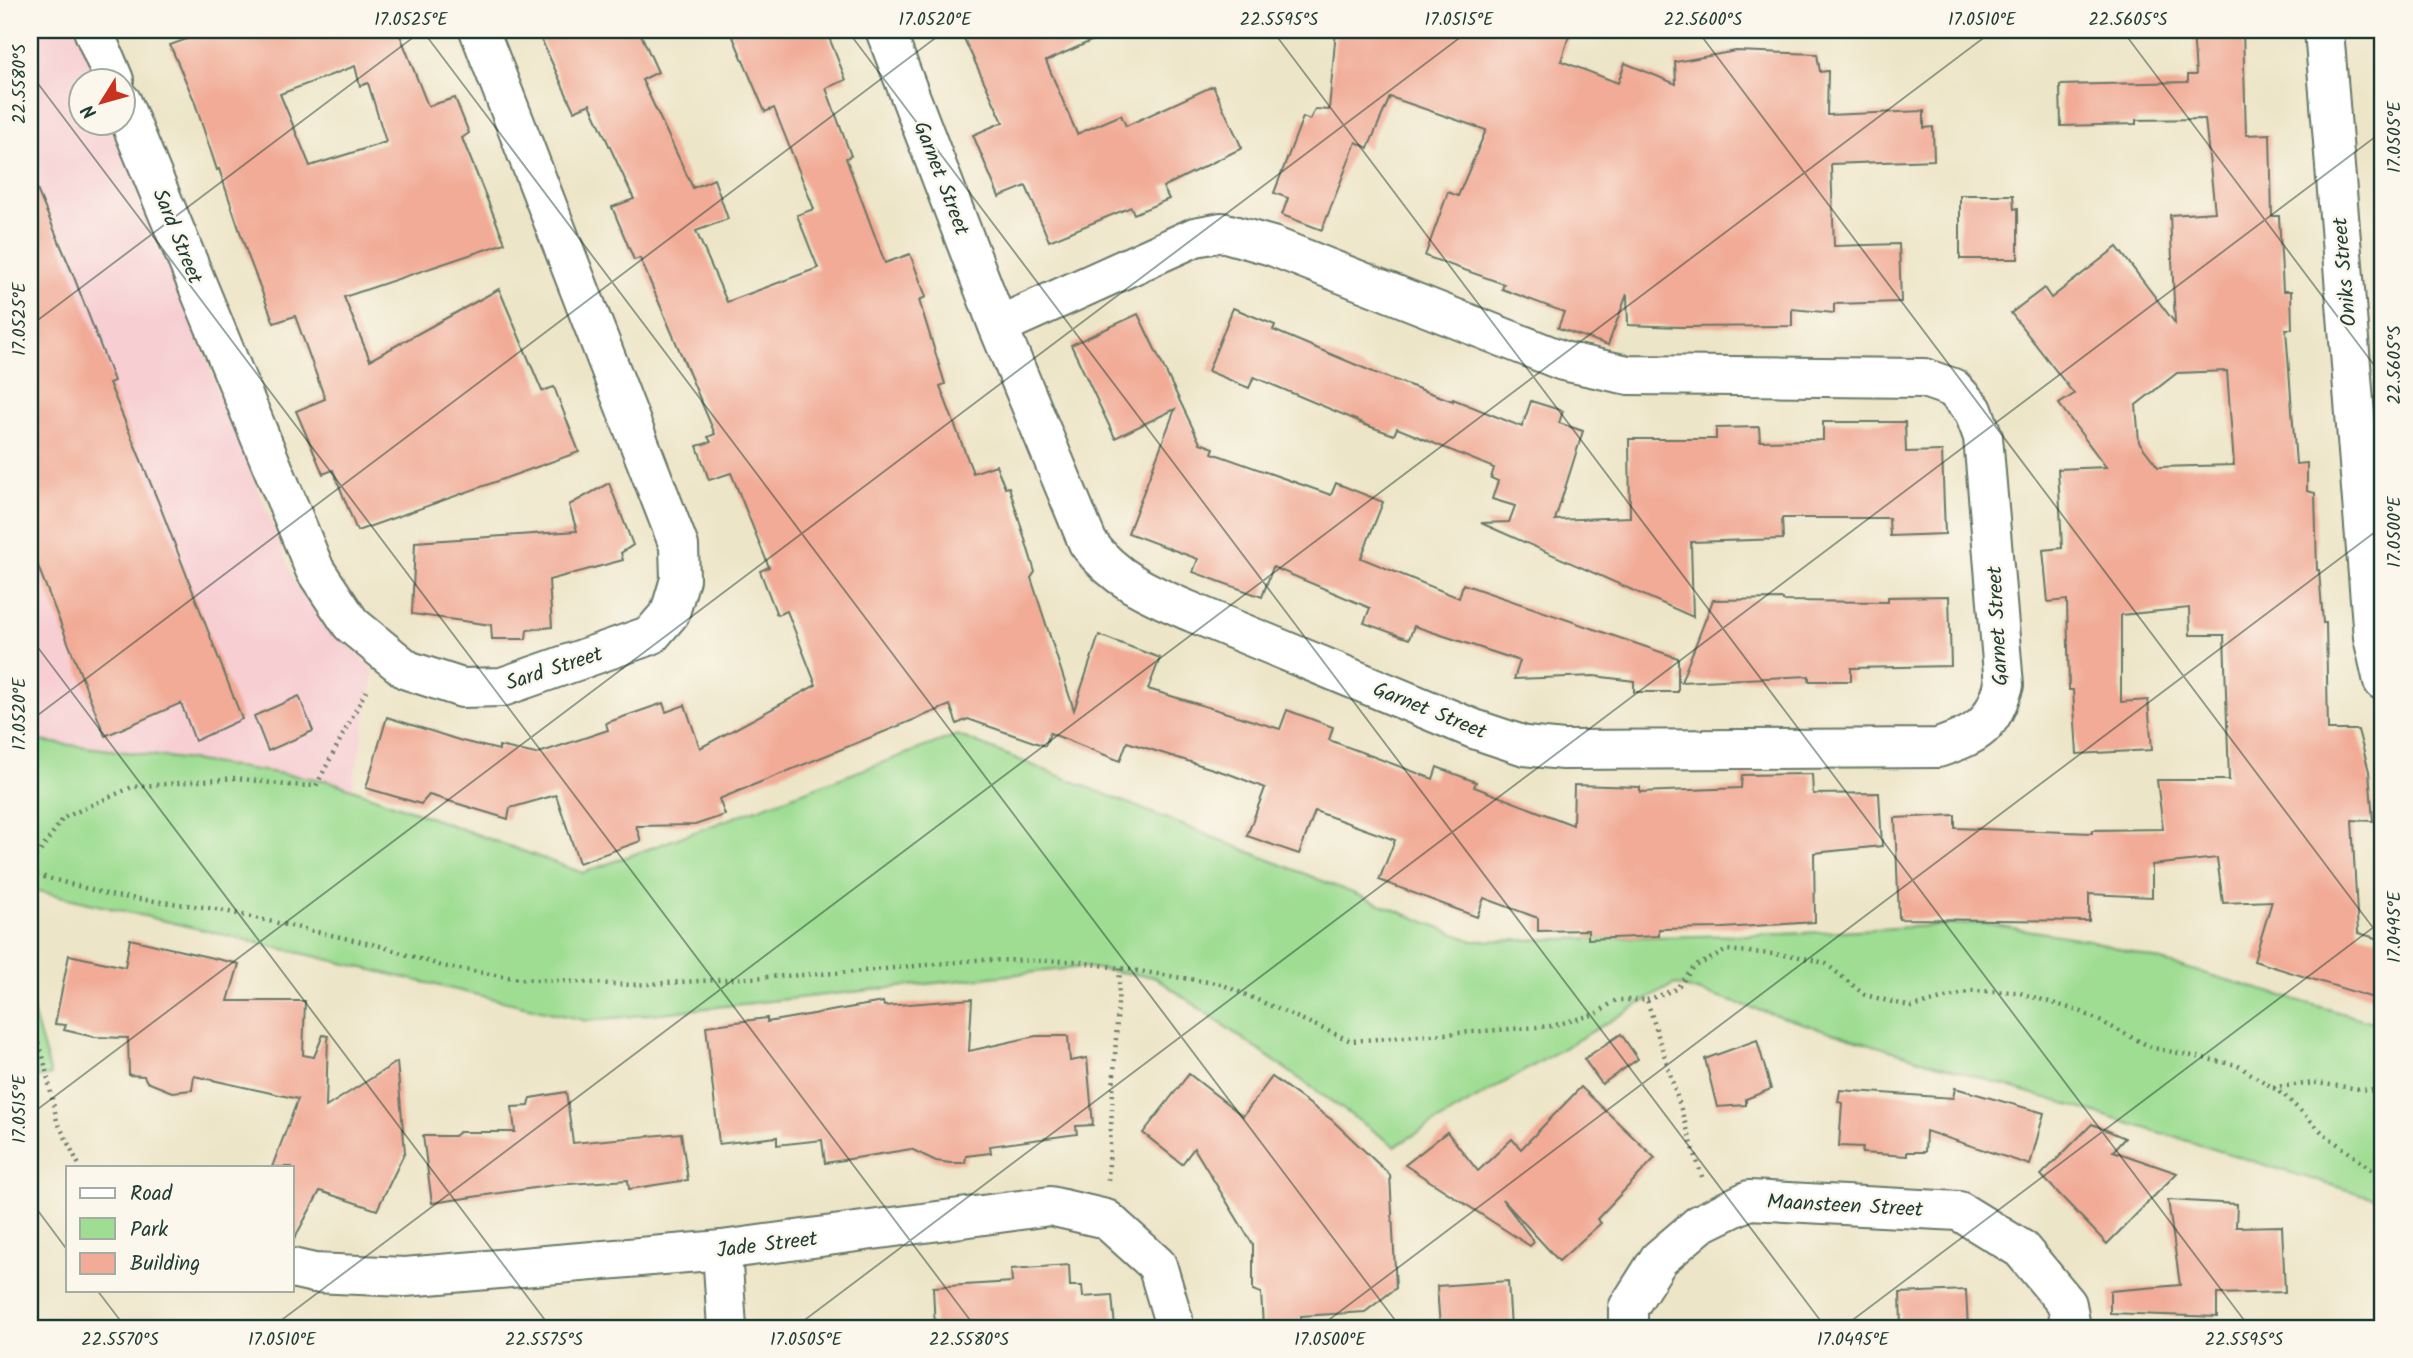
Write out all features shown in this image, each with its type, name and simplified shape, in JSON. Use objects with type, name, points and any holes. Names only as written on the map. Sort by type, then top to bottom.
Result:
[{"type":"street","points":[[93,30],[108,66]]},
{"type":"street","name":"Sard Street","points":[[136,136],[315,570],[351,624],[407,670],[462,688],[502,687],[651,635],[670,613],[680,579],[678,546],[479,30]]},
{"type":"street","name":"Garnet Street","points":[[885,30],[998,326],[1088,543],[1102,562],[1122,578],[1150,594],[1474,729],[1525,746],[1563,750],[1938,748],[1961,741],[1983,728],[1996,711],[2004,685],[1983,437],[1973,410],[1953,388],[1924,378],[1628,375],[1594,369],[1563,361],[1272,246],[1222,232],[1195,237],[998,326]]},
{"type":"street","name":"Oniks Street","points":[[2324,30],[2373,637],[2383,681]]},
{"type":"street","name":"Maansteen Street","points":[[1629,1328],[1628,1308],[1659,1259],[1700,1224],[1749,1200],[1959,1211],[2021,1249],[2067,1304],[2071,1328]]},
{"type":"street","name":"Jade Street","points":[[294,1268],[314,1273],[405,1277],[722,1250],[1050,1206],[1106,1219],[1157,1265],[1173,1328]]},
{"type":"street","points":[[722,1250],[727,1328]]},
{"type":"path","points":[[30,860],[39,853],[63,818],[132,787],[236,778],[316,786],[385,653]]},
{"type":"path","points":[[30,873],[114,896],[211,908],[380,946],[442,966],[520,979],[645,985],[840,973],[977,960],[1074,961],[1221,984],[1351,1041],[1551,1026],[1596,1014],[1615,1000],[1647,1000],[1676,989],[1694,967],[1727,950],[1795,956],[1825,963],[1865,995],[1912,1007],[1971,992],[2017,992],[2082,1012],[2153,1048],[2237,1065],[2283,1094],[2323,1133],[2383,1178]]},
{"type":"path","points":[[1106,1219],[1120,968]]},
{"type":"path","points":[[1647,1000],[1714,1217]]},
{"type":"path","points":[[30,1024],[43,1056],[57,1121],[80,1166]]},
{"type":"path","points":[[2272,1087],[2316,1083],[2383,1092]]},
{"type":"shaded area","points":[[30,30],[77,30],[91,66],[66,66],[66,136],[119,136],[295,583],[374,672],[352,792],[30,740]]},
{"type":"green space","points":[[957,735],[1473,941],[1785,934],[1983,923],[2089,940],[2383,1025],[2383,1201],[1674,984],[1395,1146],[1155,977],[1083,967],[587,1021],[30,889],[30,740],[330,781],[583,873]]},
{"type":"green space","points":[[30,1001],[51,1075],[36,1078],[30,1061]]},
{"type":"building","points":[[212,30],[398,30],[428,106],[455,98],[469,133],[462,138],[505,243],[344,297],[370,360],[499,289],[542,391],[554,387],[579,452],[357,531],[333,470],[323,474],[296,411],[325,399],[295,316],[274,323],[194,100],[170,45]],"holes":[[[355,66],[360,86],[368,83],[386,142],[310,166],[280,94]]]},
{"type":"building","points":[[537,30],[639,30],[658,72],[642,80],[693,188],[714,179],[728,219],[696,231],[727,302],[818,268],[797,215],[814,209],[774,108],[765,112],[730,30],[826,30],[846,80],[826,88],[851,156],[846,158],[885,263],[910,254],[926,297],[919,300],[945,384],[940,386],[973,473],[996,465],[1005,488],[1009,487],[1035,572],[1031,578],[1074,710],[1099,635],[1160,658],[1148,689],[1280,729],[1287,710],[1333,727],[1329,740],[1433,779],[1437,767],[1476,782],[1474,787],[1573,825],[1574,785],[1640,787],[1640,792],[1741,788],[1742,775],[1812,774],[1813,794],[1879,793],[1882,846],[1814,853],[1815,922],[1659,929],[1659,936],[1588,939],[1588,930],[1538,931],[1538,918],[1484,898],[1477,917],[1379,880],[1395,840],[1315,811],[1299,854],[1247,836],[1265,788],[1232,775],[1127,742],[1120,761],[1050,733],[1045,746],[968,719],[957,724],[950,705],[719,799],[725,815],[695,825],[636,826],[641,841],[579,863],[556,795],[510,808],[508,819],[429,795],[421,804],[366,788],[387,717],[462,741],[499,750],[499,746],[536,754],[608,730],[606,723],[663,703],[666,712],[685,705],[700,748],[816,685],[787,611],[777,615],[760,571],[769,567],[731,473],[709,480],[697,446],[711,442],[708,437],[715,434],[640,258],[634,260],[612,207],[634,199],[590,104],[574,111]]},
{"type":"building","points":[[960,30],[1116,30],[1046,61],[1077,134],[1121,115],[1126,126],[1213,86],[1242,148],[1163,187],[1169,199],[1134,214],[1131,207],[1049,241],[1026,186],[999,197],[973,135],[1003,122]]},
{"type":"building","points":[[1336,30],[1571,30],[1561,61],[1618,83],[1625,63],[1676,84],[1675,62],[1736,51],[1817,54],[1820,72],[1828,71],[1827,115],[1924,111],[1924,128],[1933,127],[1934,160],[1831,164],[1834,246],[1899,244],[1901,302],[1834,304],[1834,313],[1792,309],[1792,326],[1680,327],[1628,325],[1627,294],[1608,345],[1558,328],[1564,312],[1502,289],[1504,284],[1425,256],[1448,192],[1458,196],[1486,130],[1390,97],[1368,148],[1356,142],[1322,230],[1282,215],[1288,198],[1274,193],[1303,117],[1310,120],[1315,109],[1329,110]]},
{"type":"building","points":[[2193,30],[2243,30],[2246,135],[2270,134],[2272,216],[2279,216],[2283,291],[2291,291],[2292,329],[2286,329],[2296,464],[2307,463],[2307,491],[2315,493],[2317,570],[2323,623],[2326,623],[2328,730],[2358,730],[2369,771],[2373,821],[2352,820],[2358,933],[2383,940],[2383,1001],[2254,961],[2272,901],[2223,903],[2217,858],[2152,865],[2152,897],[2089,894],[2089,921],[1899,919],[1895,818],[1955,815],[1955,828],[2092,833],[2092,830],[2163,829],[2157,780],[2229,780],[2224,635],[2190,635],[2189,608],[2121,615],[2121,702],[2148,700],[2152,750],[2077,754],[2073,690],[2069,690],[2067,600],[2048,602],[2043,550],[2062,548],[2058,469],[2106,467],[2059,404],[2074,394],[2011,313],[2044,288],[2051,298],[2117,247],[2175,323],[2170,215],[2215,212],[2205,119],[2136,120],[2136,124],[2061,126],[2060,85],[2188,82],[2188,75],[2196,75]],"holes":[[[2227,371],[2234,465],[2158,467],[2139,442],[2136,405],[2177,373]]]},
{"type":"building","points":[[30,173],[72,272],[114,381],[109,383],[158,501],[242,719],[195,741],[181,703],[105,736],[30,546]]},
{"type":"building","points":[[1960,195],[2013,195],[2014,209],[2018,208],[2018,259],[1960,259]]},
{"type":"building","points":[[1233,308],[1275,325],[1273,330],[1378,374],[1453,399],[1522,427],[1531,401],[1563,411],[1559,423],[1583,431],[1555,520],[1630,517],[1629,439],[1716,439],[1716,428],[1759,427],[1760,441],[1823,440],[1823,422],[1905,422],[1906,452],[1942,451],[1945,534],[1890,536],[1889,518],[1782,518],[1783,539],[1691,542],[1693,617],[1481,523],[1509,522],[1515,506],[1492,499],[1498,481],[1491,478],[1494,468],[1397,428],[1394,435],[1360,423],[1254,377],[1249,388],[1208,371]]},
{"type":"building","points":[[1138,314],[1200,443],[1214,448],[1212,453],[1331,495],[1336,483],[1383,502],[1361,558],[1459,598],[1463,584],[1678,658],[1678,692],[1634,692],[1634,681],[1594,676],[1514,679],[1520,661],[1414,626],[1409,639],[1364,623],[1370,608],[1273,567],[1262,597],[1193,572],[1198,559],[1128,533],[1175,409],[1115,438],[1071,345]]},
{"type":"building","points":[[609,483],[633,545],[621,553],[623,560],[549,580],[552,627],[527,630],[526,639],[492,639],[491,625],[412,614],[415,542],[577,531],[569,505]]},
{"type":"building","points":[[1949,596],[1951,666],[1851,668],[1851,681],[1809,681],[1809,676],[1681,682],[1713,600],[1888,602],[1888,597]]},
{"type":"building","points":[[299,696],[313,731],[268,751],[254,716]]},
{"type":"building","points":[[130,939],[239,964],[228,1001],[305,1001],[303,1055],[314,1057],[323,1035],[328,1036],[326,1107],[397,1062],[405,1152],[377,1210],[320,1191],[294,1239],[294,1166],[272,1166],[298,1099],[194,1076],[192,1090],[172,1092],[147,1082],[144,1076],[129,1075],[128,1038],[94,1037],[64,1030],[66,1025],[55,1024],[69,955],[125,967]]},
{"type":"building","points":[[972,999],[969,1051],[1036,1036],[1068,1036],[1070,1061],[1087,1058],[1093,1125],[1076,1126],[1077,1134],[990,1146],[991,1153],[966,1156],[965,1163],[936,1161],[911,1149],[825,1163],[822,1140],[777,1145],[777,1137],[719,1144],[706,1026],[767,1018],[767,1022],[883,1002],[884,1006]]},
{"type":"building","points":[[1621,1034],[1638,1059],[1602,1084],[1584,1059]]},
{"type":"building","points":[[1757,1040],[1771,1089],[1746,1099],[1746,1105],[1717,1107],[1705,1059]]},
{"type":"building","points":[[1189,1074],[1243,1116],[1272,1077],[1332,1120],[1390,1175],[1396,1288],[1365,1312],[1301,1316],[1301,1324],[1263,1326],[1261,1293],[1253,1290],[1253,1245],[1194,1148],[1182,1164],[1143,1133]]},
{"type":"building","points":[[1581,1087],[1655,1158],[1597,1219],[1601,1223],[1559,1261],[1502,1199],[1534,1242],[1530,1246],[1405,1165],[1447,1132],[1478,1171],[1512,1139],[1521,1149]]},
{"type":"building","points":[[1955,1088],[2044,1113],[2030,1165],[1926,1131],[1925,1152],[1907,1152],[1907,1156],[1862,1153],[1863,1147],[1839,1146],[1842,1103],[1838,1102],[1840,1090],[1953,1098]]},
{"type":"building","points":[[566,1092],[573,1143],[681,1133],[688,1180],[629,1189],[628,1180],[554,1185],[432,1203],[423,1136],[454,1136],[459,1132],[515,1132],[512,1107],[529,1106],[531,1098]]},
{"type":"building","points":[[2092,1124],[2125,1138],[2113,1151],[2177,1173],[2107,1244],[2041,1175]]},
{"type":"building","points":[[2168,1200],[2237,1204],[2236,1227],[2282,1226],[2285,1292],[2217,1294],[2217,1317],[2110,1313],[2110,1291],[2180,1285]]},
{"type":"building","points":[[1069,1265],[1070,1286],[1082,1286],[1083,1297],[1112,1295],[1115,1328],[935,1328],[933,1287],[1012,1282],[1011,1269]]},
{"type":"building","points":[[1508,1281],[1511,1328],[1440,1328],[1437,1286]]},
{"type":"building","points":[[1966,1290],[1968,1328],[1901,1328],[1900,1293]]}]
